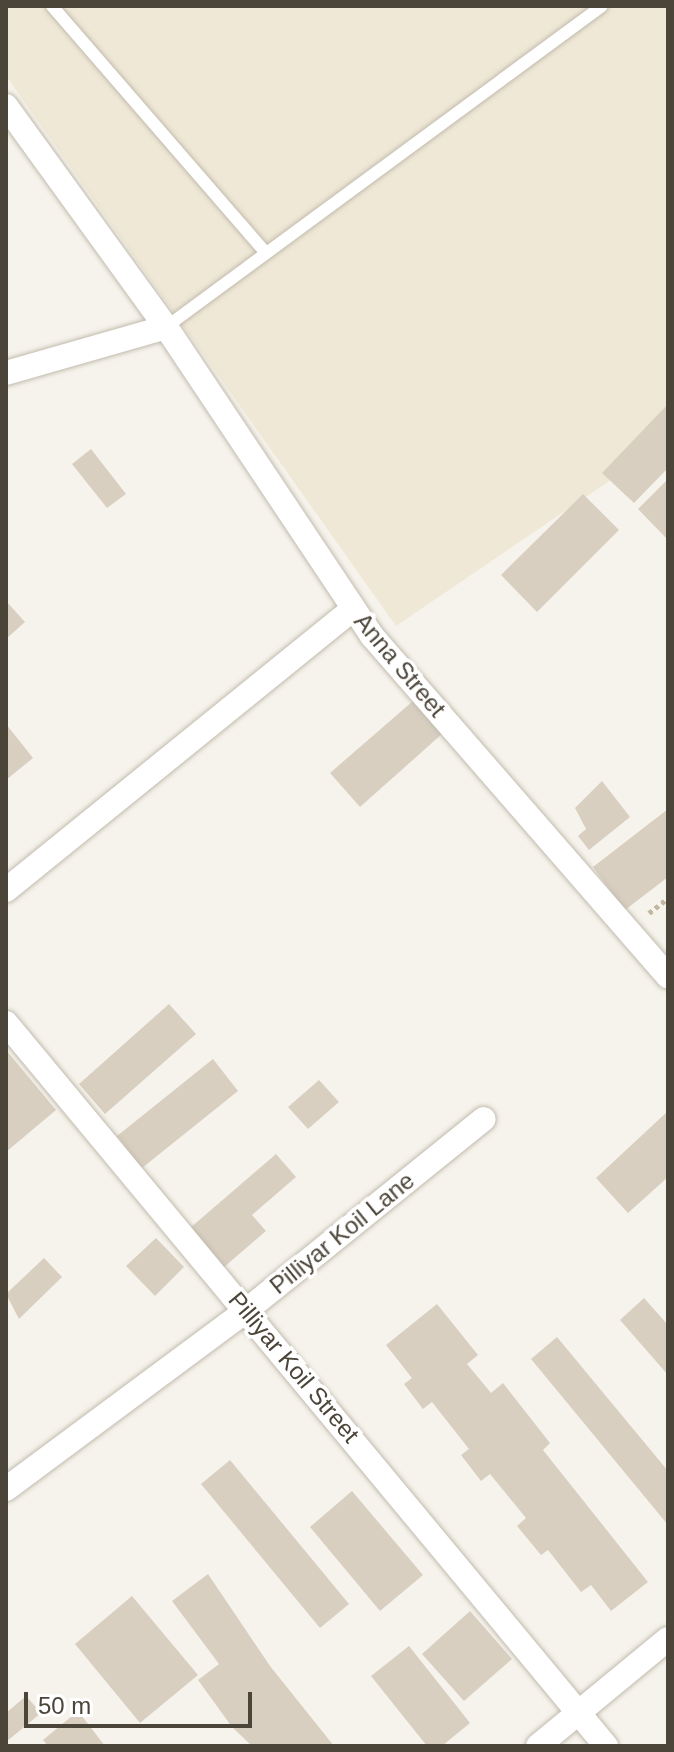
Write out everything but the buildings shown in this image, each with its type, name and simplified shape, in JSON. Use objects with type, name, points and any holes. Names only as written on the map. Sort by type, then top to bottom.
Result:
[{"type":"street","name":"Anna Street","points":[[6,106],[166,327],[353,609],[668,976]]},
{"type":"street","points":[[6,373],[166,327]]},
{"type":"street","points":[[6,890],[353,609]]},
{"type":"street","name":"Pilliyar Koil Street","points":[[6,1023],[606,1746]]},
{"type":"street","name":"Pilliyar Koil Lane","points":[[6,1489],[247,1310],[484,1119]]},
{"type":"street","points":[[538,1746],[668,1639]]},
{"type":"lane","points":[[52,6],[264,251]]},
{"type":"lane","points":[[166,327],[264,251],[602,6]]},
{"type":"shaded area","points":[[6,6],[668,6],[668,441],[396,626],[6,76]]}]
